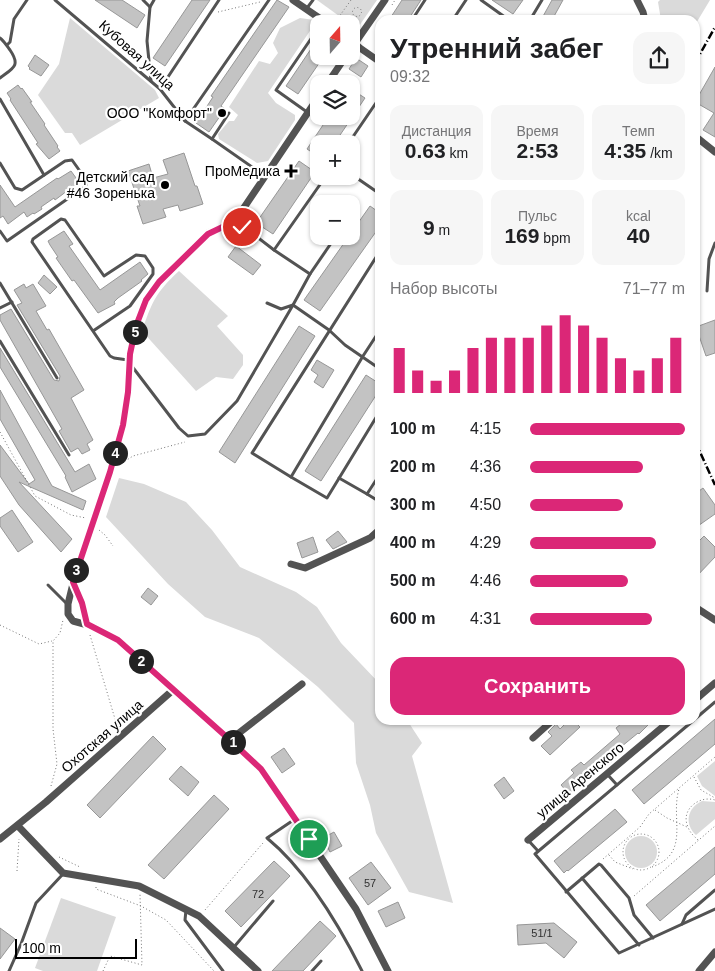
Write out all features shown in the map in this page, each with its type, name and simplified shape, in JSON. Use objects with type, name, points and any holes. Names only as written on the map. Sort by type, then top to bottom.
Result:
[{"type":"street","points":[[293,0],[313,15]]},
{"type":"street","points":[[360,34],[385,0]]},
{"type":"street","points":[[637,0],[644,15]]},
{"type":"street","points":[[360,48],[375,58]]},
{"type":"street","points":[[310,109],[235,221],[208,234],[159,282],[146,300],[136,326],[123,425],[110,472],[76,571],[68,604],[68,614],[73,621],[87,624],[118,640],[261,769],[356,909],[388,971]]},
{"type":"street","points":[[700,140],[715,152]]},
{"type":"street","points":[[292,564],[305,568],[370,538],[375,534]]},
{"type":"street","points":[[700,610],[715,620]]},
{"type":"street","points":[[700,696],[715,683]]},
{"type":"street","points":[[230,740],[302,684]]},
{"type":"street","name":"Охотская улица","points":[[0,840],[173,690]]},
{"type":"street","points":[[533,738],[547,725]]},
{"type":"street","name":"улица Аренского","points":[[528,840],[665,725]]},
{"type":"street","points":[[18,826],[64,873],[139,886],[199,916],[258,971]]},
{"type":"street","points":[[699,971],[715,952]]},
{"type":"lane","points":[[7,45],[10,42],[14,19],[27,0]]},
{"type":"lane","points":[[143,0],[150,7]]},
{"type":"lane","points":[[151,81],[147,41],[150,7],[154,0]]},
{"type":"lane","points":[[160,89],[220,0]]},
{"type":"lane","points":[[185,121],[269,0]]},
{"type":"lane","points":[[306,9],[313,0]]},
{"type":"lane","points":[[415,15],[425,0]]},
{"type":"lane","points":[[457,15],[465,0]]},
{"type":"lane","points":[[480,0],[502,15]]},
{"type":"lane","points":[[533,15],[542,0]]},
{"type":"lane","name":"Кубовая улица","points":[[56,1],[160,89],[185,121],[265,176]]},
{"type":"lane","points":[[0,38],[7,45],[16,63],[14,67],[0,78]]},
{"type":"lane","points":[[308,112],[276,90],[310,42]]},
{"type":"lane","points":[[0,99],[44,175]]},
{"type":"lane","points":[[354,135],[375,104]]},
{"type":"lane","points":[[212,139],[229,113]]},
{"type":"lane","points":[[0,163],[15,188],[22,190],[66,161],[72,160],[87,180],[86,186],[7,241],[0,231]]},
{"type":"lane","points":[[360,180],[375,191]]},
{"type":"lane","points":[[274,250],[320,185]]},
{"type":"lane","points":[[93,331],[132,304],[153,274],[153,268],[145,256],[136,255],[104,276],[65,220],[61,219],[33,239],[32,242],[93,331],[112,357],[130,361],[179,428],[188,436],[205,434],[237,401],[310,274],[330,245]]},
{"type":"lane","points":[[235,221],[310,274]]},
{"type":"lane","points":[[707,291],[710,259],[715,243]]},
{"type":"lane","points":[[375,259],[252,453],[327,498],[375,419]]},
{"type":"lane","points":[[0,283],[57,378]]},
{"type":"lane","points":[[0,308],[12,302]]},
{"type":"lane","points":[[267,303],[281,309],[292,305]]},
{"type":"lane","points":[[292,305],[329,330],[345,345],[375,365]]},
{"type":"lane","points":[[291,477],[375,337]]},
{"type":"lane","points":[[0,340],[69,455]]},
{"type":"lane","points":[[339,478],[375,499]]},
{"type":"lane","points":[[367,494],[375,482]]},
{"type":"lane","points":[[48,585],[68,604]]},
{"type":"lane","points":[[700,716],[715,702]]},
{"type":"lane","points":[[689,725],[538,851],[536,856],[617,952],[621,953],[715,909]]},
{"type":"lane","points":[[607,774],[617,785]]},
{"type":"lane","points":[[296,819],[267,838],[308,882],[349,945],[362,971]]},
{"type":"lane","points":[[528,840],[538,851]]},
{"type":"lane","points":[[566,892],[600,864],[630,899],[634,915],[653,938]]},
{"type":"lane","points":[[9,971],[22,944],[36,903],[64,873]]},
{"type":"lane","points":[[582,878],[639,945]]},
{"type":"lane","points":[[682,925],[686,915],[714,893]]},
{"type":"lane","points":[[233,948],[273,901]]},
{"type":"lane","points":[[186,910],[185,920],[223,971]]},
{"type":"lane","points":[[312,971],[321,960]]},
{"type":"path","points":[[210,14],[269,0]]},
{"type":"path","points":[[340,15],[351,0]]},
{"type":"path","points":[[0,432],[35,496],[71,515],[93,522],[113,546]]},
{"type":"path","points":[[110,472],[133,456],[185,442],[188,436]]},
{"type":"path","points":[[79,596],[120,737]]},
{"type":"path","points":[[0,625],[39,644],[52,641],[60,633],[68,604]]},
{"type":"path","points":[[46,802],[58,764],[54,728],[52,641]]},
{"type":"path","points":[[600,864],[601,861],[640,827],[649,814],[715,757]]},
{"type":"path","points":[[694,776],[701,790],[714,799]]},
{"type":"path","points":[[608,855],[615,862],[639,870],[660,864],[673,852],[678,832],[676,804],[679,788]]},
{"type":"path","points":[[688,827],[687,813],[693,804],[701,799],[714,799]]},
{"type":"path","points":[[654,810],[676,823],[688,827],[699,840]]},
{"type":"path","points":[[630,899],[715,826]]},
{"type":"path","points":[[17,871],[19,839],[25,833]]},
{"type":"path","points":[[639,870],[630,866],[624,857],[624,847],[629,838],[638,834],[644,834],[653,838],[656,842],[659,857],[649,868]]},
{"type":"path","points":[[199,916],[267,838]]},
{"type":"path","points":[[59,857],[86,870]]},
{"type":"path","points":[[96,880],[96,889],[140,906],[166,920],[214,971]]},
{"type":"path","points":[[102,971],[110,956],[142,965],[139,886]]},
{"type":"shaded area","points":[[317,0],[377,0],[360,25],[360,15],[338,15]]},
{"type":"shaded area","points":[[660,0],[710,0],[700,17],[700,15],[660,15],[658,2]]},
{"type":"shaded area","points":[[70,18],[155,90],[159,98],[80,145],[72,133],[65,133],[38,95],[59,64]]},
{"type":"shaded area","points":[[300,18],[310,19],[310,31],[268,93],[276,103],[295,115],[295,120],[268,161],[257,163],[219,139],[218,134],[229,121],[234,121],[238,115],[229,107],[259,61],[270,64],[278,53],[273,43],[280,28]]},
{"type":"shaded area","points":[[179,271],[228,316],[217,326],[243,355],[243,365],[233,379],[216,377],[196,391],[142,331],[156,298],[165,285]]},
{"type":"shaded area","points":[[119,478],[144,484],[186,502],[212,530],[240,567],[296,592],[317,607],[341,643],[375,679],[375,725],[410,725],[422,743],[412,756],[453,903],[409,892],[376,833],[370,805],[356,763],[354,723],[318,687],[259,638],[205,617],[168,584],[106,517]]},
{"type":"shaded area","points":[[715,761],[715,796],[702,786],[697,776]]},
{"type":"shaded area","points":[[702,801],[715,802],[715,819],[696,835],[690,826],[689,816],[693,808]]},
{"type":"shaded area","points":[[641,836],[647,837],[652,841],[656,846],[656,858],[652,863],[647,867],[641,868],[635,867],[630,863],[626,858],[625,852],[626,846],[630,841],[635,837]]},
{"type":"shaded area","points":[[61,898],[116,917],[97,971],[43,971],[35,968]]},
{"type":"building","points":[[95,0],[122,0],[145,15],[137,28]]},
{"type":"building","points":[[192,0],[210,0],[165,66],[153,58]]},
{"type":"building","points":[[277,0],[289,7],[221,106],[225,109],[209,132],[196,123],[213,97],[211,96]]},
{"type":"building","points":[[402,0],[421,0],[411,15],[392,15]]},
{"type":"building","points":[[492,0],[523,0],[513,14]]},
{"type":"building","points":[[552,0],[563,0],[555,15],[544,15]]},
{"type":"building","points":[[310,50],[310,65],[318,65],[298,94],[286,86]]},
{"type":"building","points":[[35,55],[49,65],[41,76],[29,69],[28,66]]},
{"type":"building","points":[[360,61],[368,66],[361,77],[349,69],[352,65],[360,65]]},
{"type":"building","points":[[715,67],[715,137],[703,130],[714,113],[700,105],[700,93]]},
{"type":"building","points":[[18,85],[32,102],[30,102],[58,146],[60,151],[49,159],[36,144],[38,143],[7,93]]},
{"type":"building","points":[[360,95],[365,98],[360,105]]},
{"type":"building","points":[[323,125],[347,125],[340,135],[316,135]]},
{"type":"building","points":[[184,153],[203,204],[180,211],[178,205],[163,209],[166,217],[143,224],[137,206],[140,206],[128,171],[149,164],[153,178],[168,174],[163,160]]},
{"type":"building","points":[[299,161],[310,169],[310,179],[273,234],[256,223]]},
{"type":"building","points":[[71,171],[79,182],[55,200],[54,198],[41,207],[42,209],[27,217],[24,212],[8,224],[3,216],[0,218],[0,185],[15,207],[57,178]]},
{"type":"building","points":[[370,206],[375,210],[375,233],[320,311],[304,300],[343,245],[360,245],[360,220]]},
{"type":"building","points":[[64,231],[73,244],[69,246],[100,290],[140,262],[148,274],[142,281],[118,298],[114,302],[115,304],[98,313],[56,258],[58,257],[48,241]]},
{"type":"building","points":[[236,246],[261,265],[253,275],[228,257]]},
{"type":"building","points":[[44,275],[57,287],[50,294],[38,283]]},
{"type":"building","points":[[24,284],[26,288],[33,284],[46,306],[36,311],[47,330],[49,329],[84,390],[71,398],[93,440],[87,444],[90,450],[82,454],[78,448],[71,452],[59,431],[62,429],[0,320],[0,315],[11,309],[54,380],[59,381],[60,376],[17,305],[22,303],[14,290]]},
{"type":"building","points":[[715,320],[715,353],[706,356],[700,339],[700,326]]},
{"type":"building","points":[[299,326],[315,336],[235,463],[219,452]]},
{"type":"building","points":[[0,348],[75,472],[89,464],[96,479],[72,492],[66,476],[0,367]]},
{"type":"building","points":[[317,360],[334,370],[323,388],[314,382],[318,375],[311,370]]},
{"type":"building","points":[[366,375],[375,381],[375,397],[321,481],[305,471]]},
{"type":"building","points":[[0,390],[52,486],[86,501],[83,510],[19,482],[72,539],[61,552],[19,505],[0,476],[0,445],[29,484],[35,480],[0,419]]},
{"type":"building","points":[[703,488],[715,505],[715,514],[700,524],[700,490]]},
{"type":"building","points":[[12,510],[33,542],[18,552],[0,526],[0,518]]},
{"type":"building","points":[[338,531],[347,542],[333,549],[326,540]]},
{"type":"building","points":[[704,536],[715,547],[715,557],[700,573],[700,540]]},
{"type":"building","points":[[313,537],[318,552],[302,558],[297,543]]},
{"type":"building","points":[[148,588],[158,596],[151,605],[141,597]]},
{"type":"building","points":[[715,719],[715,744],[644,804],[632,790]]},
{"type":"building","points":[[555,725],[560,729],[564,725],[578,725],[580,727],[550,755],[541,746],[552,736],[548,732]]},
{"type":"building","points":[[620,725],[648,725],[616,751],[619,755],[608,765],[606,762],[569,794],[561,785],[574,773],[571,770],[581,762],[584,765],[620,734],[616,728]]},
{"type":"building","points":[[153,736],[166,749],[100,818],[87,805]]},
{"type":"building","points":[[284,748],[295,764],[282,773],[271,757]]},
{"type":"building","points":[[181,766],[199,782],[188,796],[169,779]]},
{"type":"building","points":[[504,777],[514,791],[504,799],[494,785]]},
{"type":"building","points":[[214,795],[229,809],[164,879],[148,865]]},
{"type":"building","points":[[615,809],[627,822],[564,873],[554,861]]},
{"type":"building","points":[[334,832],[342,846],[330,852],[323,838]]},
{"type":"building","points":[[715,847],[715,874],[660,921],[646,905]]},
{"type":"building","points":[[274,861],[290,876],[241,927],[225,911]]},
{"type":"building","points":[[371,862],[391,888],[368,905],[349,878]]},
{"type":"building","points":[[398,902],[405,918],[386,927],[378,911]]},
{"type":"building","points":[[320,921],[336,936],[303,971],[272,971]]},
{"type":"building","points":[[554,923],[577,942],[564,958],[546,943],[518,945],[517,925]]},
{"type":"building","points":[[0,928],[15,939],[0,959]]},
{"type":"railway","points":[[700,54],[715,27]]},
{"type":"railway","points":[[700,452],[715,485]]},
{"type":"place","name":"ООО \"Комфорт\"","points":[[222,113]]},
{"type":"place","name":"ПроМедика","points":[[291,171]]},
{"type":"place","name":"Детский сад #46 Зоренька","points":[[165,185]]},
{"type":"route","points":[[242,227],[235,221],[208,234],[159,282],[146,300],[136,326],[130,354],[128,392],[123,425],[110,472],[73,582],[82,603],[87,624],[118,640],[261,769],[309,839]]}]
